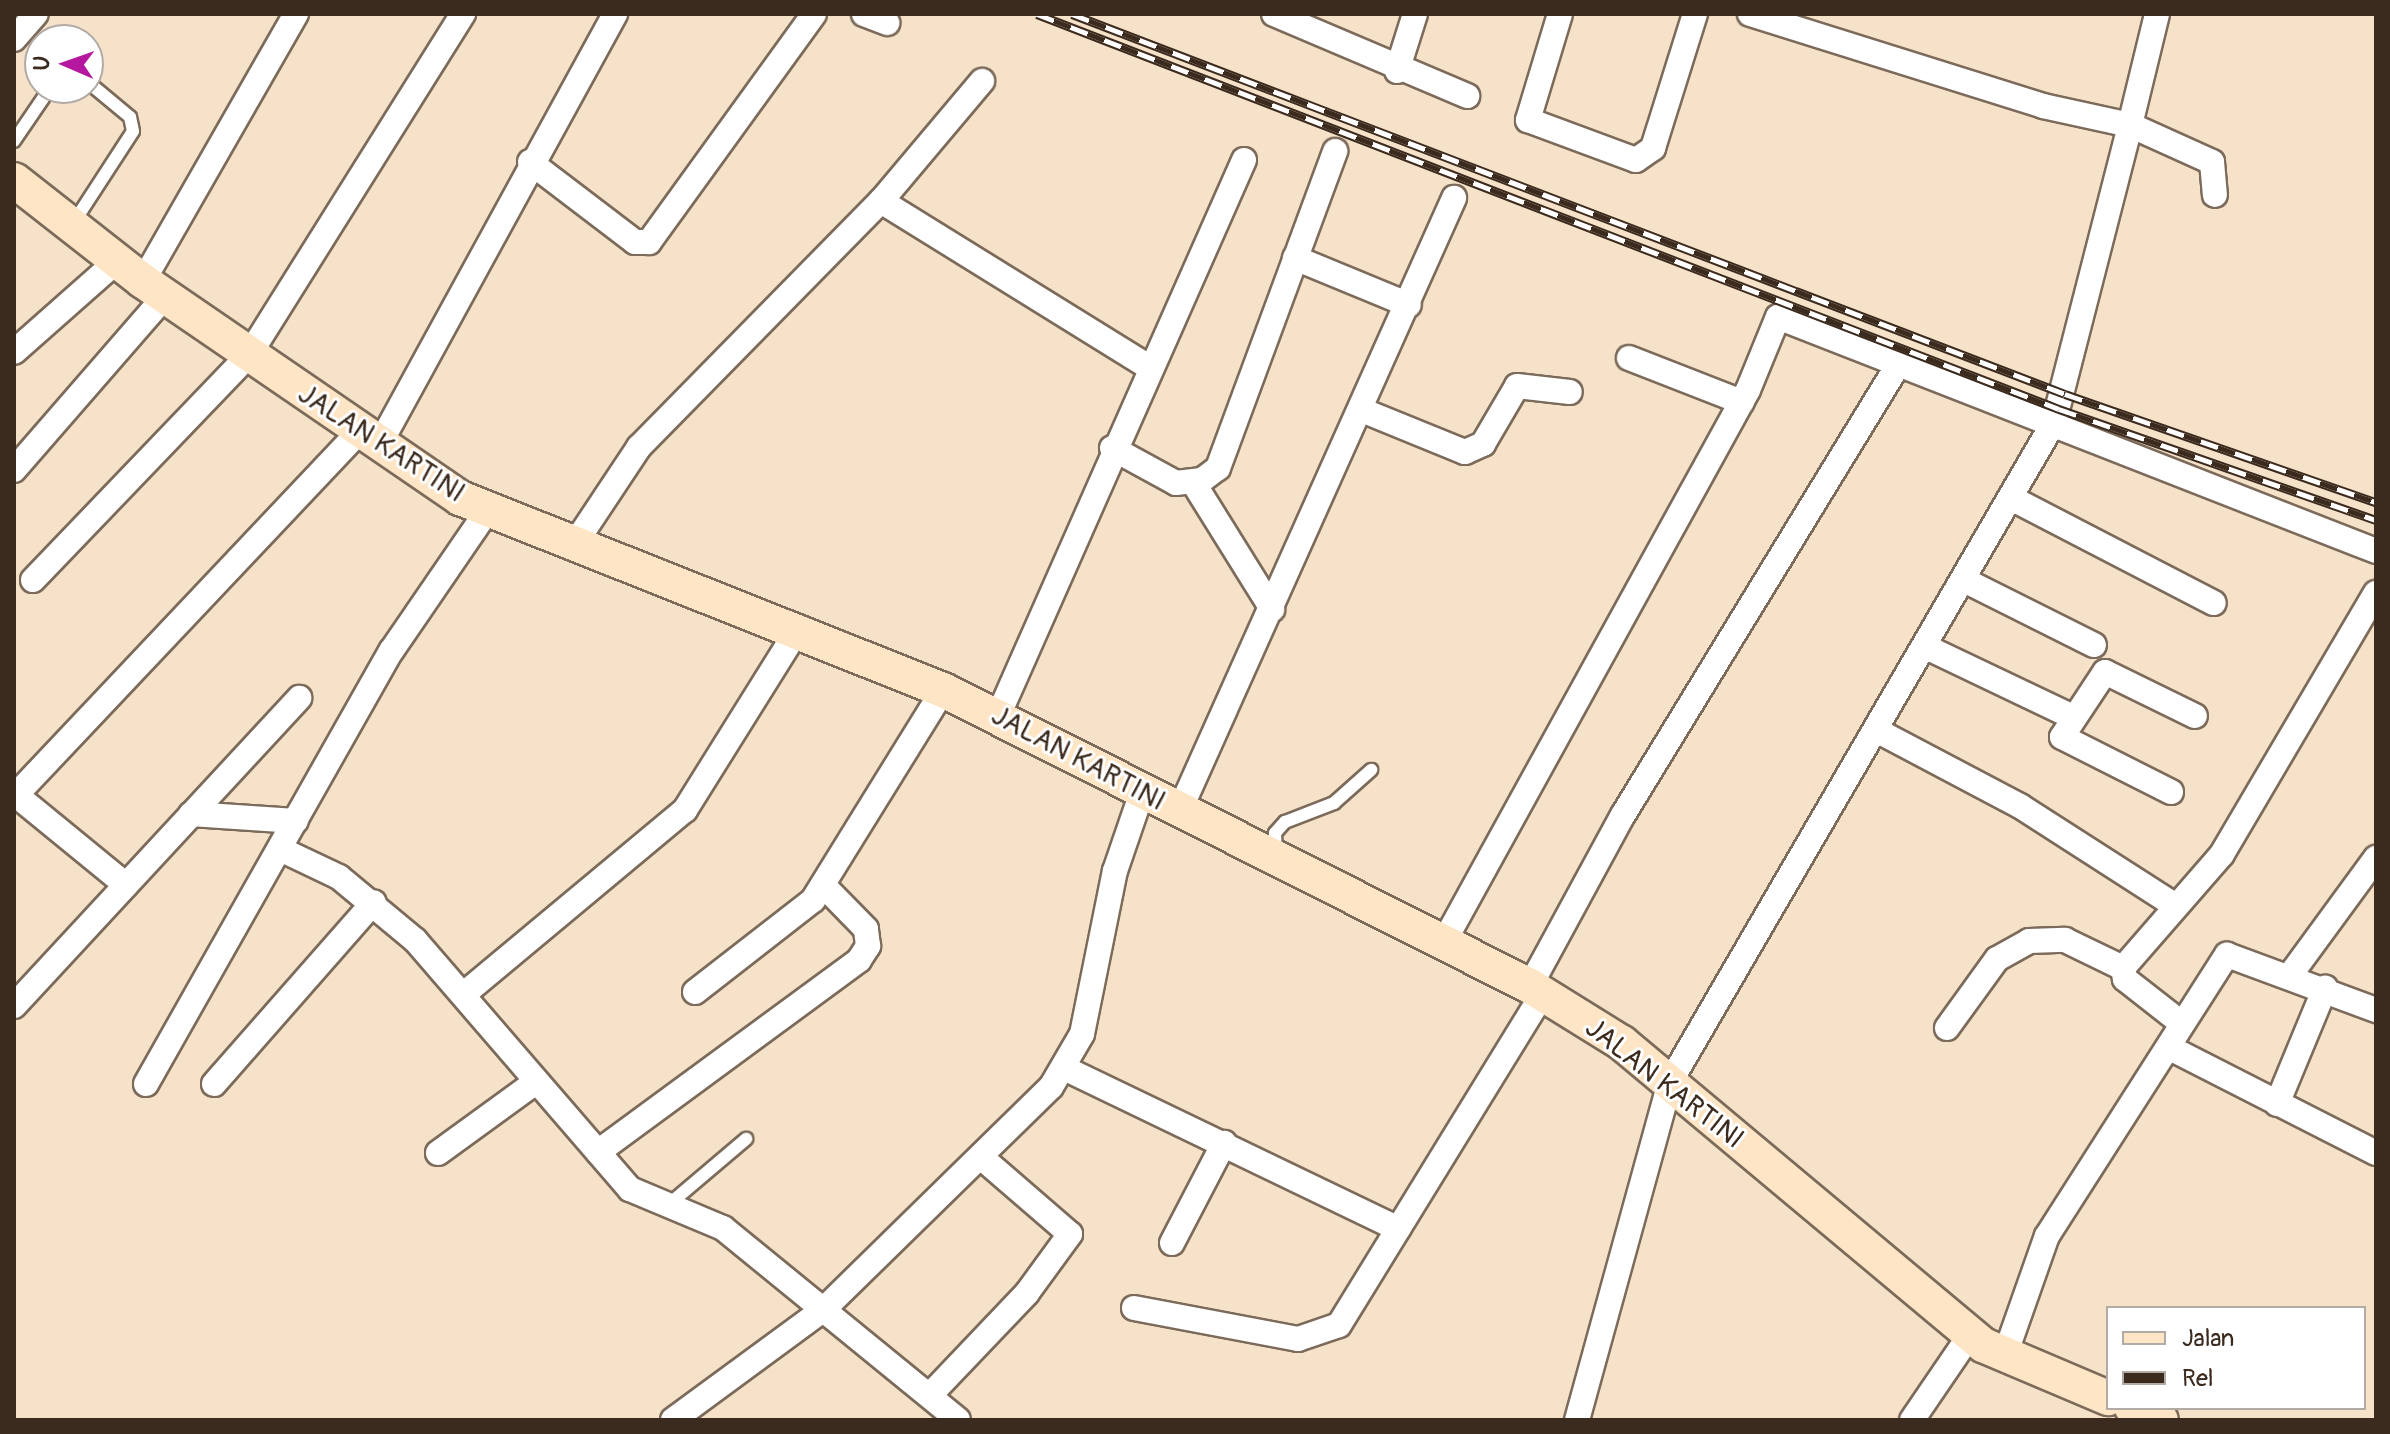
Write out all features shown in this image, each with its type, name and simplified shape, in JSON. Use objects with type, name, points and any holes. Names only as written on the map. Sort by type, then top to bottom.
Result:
[{"type":"street","points":[[14,39],[36,14]]},
{"type":"street","points":[[14,470],[142,279],[296,14]]},
{"type":"street","points":[[33,580],[249,355],[463,14]]},
{"type":"street","points":[[126,885],[15,796],[368,440],[615,14]]},
{"type":"street","points":[[530,162],[635,242],[649,242],[814,14]]},
{"type":"street","points":[[864,14],[887,23]]},
{"type":"street","points":[[1274,14],[1397,71],[1467,96]]},
{"type":"street","points":[[1397,71],[1415,14]]},
{"type":"street","points":[[1560,14],[1528,120],[1636,160],[1653,148],[1695,14]]},
{"type":"street","points":[[1750,14],[2029,102],[2130,125],[2212,162],[2215,195]]},
{"type":"street","points":[[1577,1420],[1670,1082],[1966,581],[2054,422],[2157,14]]},
{"type":"street","points":[[574,545],[648,436],[881,201],[982,81]]},
{"type":"street","points":[[1112,448],[1176,483],[1193,482],[1210,475],[1232,441],[1335,151]]},
{"type":"street","points":[[998,716],[1112,448],[1244,160]]},
{"type":"street","name":"JALAN KARTINI","points":[[14,180],[142,279],[368,440],[487,511],[943,690],[1179,812],[1445,940],[1537,990],[1670,1082],[1970,1335],[2005,1355],[2106,1397]]},
{"type":"street","points":[[1179,812],[1364,411],[1454,198]]},
{"type":"street","points":[[881,201],[1149,367]]},
{"type":"street","points":[[1295,258],[1409,305]]},
{"type":"street","points":[[14,352],[142,279]]},
{"type":"street","points":[[1445,940],[1742,402],[1784,315],[1898,365],[2054,422],[2376,551]]},
{"type":"street","points":[[1629,358],[1742,402]]},
{"type":"street","points":[[1134,1308],[1298,1339],[1320,1336],[1344,1317],[1537,990],[1623,815],[1898,365]]},
{"type":"street","points":[[1364,411],[1465,452],[1483,444],[1517,386],[1570,392]]},
{"type":"street","points":[[1193,482],[1272,609]]},
{"type":"street","points":[[2013,499],[2214,603]]},
{"type":"street","points":[[146,1084],[392,650],[487,511]]},
{"type":"street","points":[[1966,581],[2094,645]]},
{"type":"street","points":[[2180,1022],[2125,979],[2123,968],[2174,905],[2222,854],[2376,593]]},
{"type":"street","points":[[464,994],[685,810],[797,631]]},
{"type":"street","points":[[1926,647],[2073,717]]},
{"type":"street","points":[[2171,792],[2062,737],[2105,672],[2195,716]]},
{"type":"street","points":[[695,992],[824,886],[943,690]]},
{"type":"street","points":[[14,1006],[299,698]]},
{"type":"street","points":[[1876,730],[2020,806],[2174,905]]},
{"type":"street","points":[[673,1420],[823,1310],[982,1158],[1064,1068],[1082,1034],[1115,871],[1142,792]]},
{"type":"street","points":[[191,814],[296,821]]},
{"type":"street","points":[[280,849],[374,902],[464,994],[630,1189],[723,1228],[958,1420]]},
{"type":"street","points":[[2291,974],[2376,858]]},
{"type":"street","points":[[598,1152],[859,960],[868,946],[866,929],[824,886]]},
{"type":"street","points":[[214,1084],[374,902]]},
{"type":"street","points":[[1947,1028],[1997,959],[2029,941],[2065,940],[2123,968]]},
{"type":"street","points":[[2005,1355],[2047,1236],[2172,1049],[2180,1022],[2227,955],[2291,974],[2376,1010]]},
{"type":"street","points":[[2277,1104],[2325,988]]},
{"type":"street","points":[[2172,1049],[2376,1153]]},
{"type":"street","points":[[1064,1068],[1398,1229]]},
{"type":"street","points":[[438,1153],[537,1081]]},
{"type":"street","points":[[1172,1243],[1224,1143]]},
{"type":"street","points":[[930,1395],[1027,1293],[1070,1234],[982,1158]]},
{"type":"street","points":[[1912,1420],[1970,1335]]},
{"type":"street","points":[[2137,1410],[2161,1420]]},
{"type":"lane","points":[[72,225],[133,131],[130,117],[104,95]]},
{"type":"lane","points":[[14,141],[39,104]]},
{"type":"lane","points":[[1276,859],[1275,833],[1285,822],[1334,803],[1371,770]]},
{"type":"lane","points":[[667,1206],[746,1139]]},
{"type":"railway","points":[[1037,14],[2059,409],[2376,520]]},
{"type":"railway","points":[[1072,14],[2065,394],[2376,502]]}]
